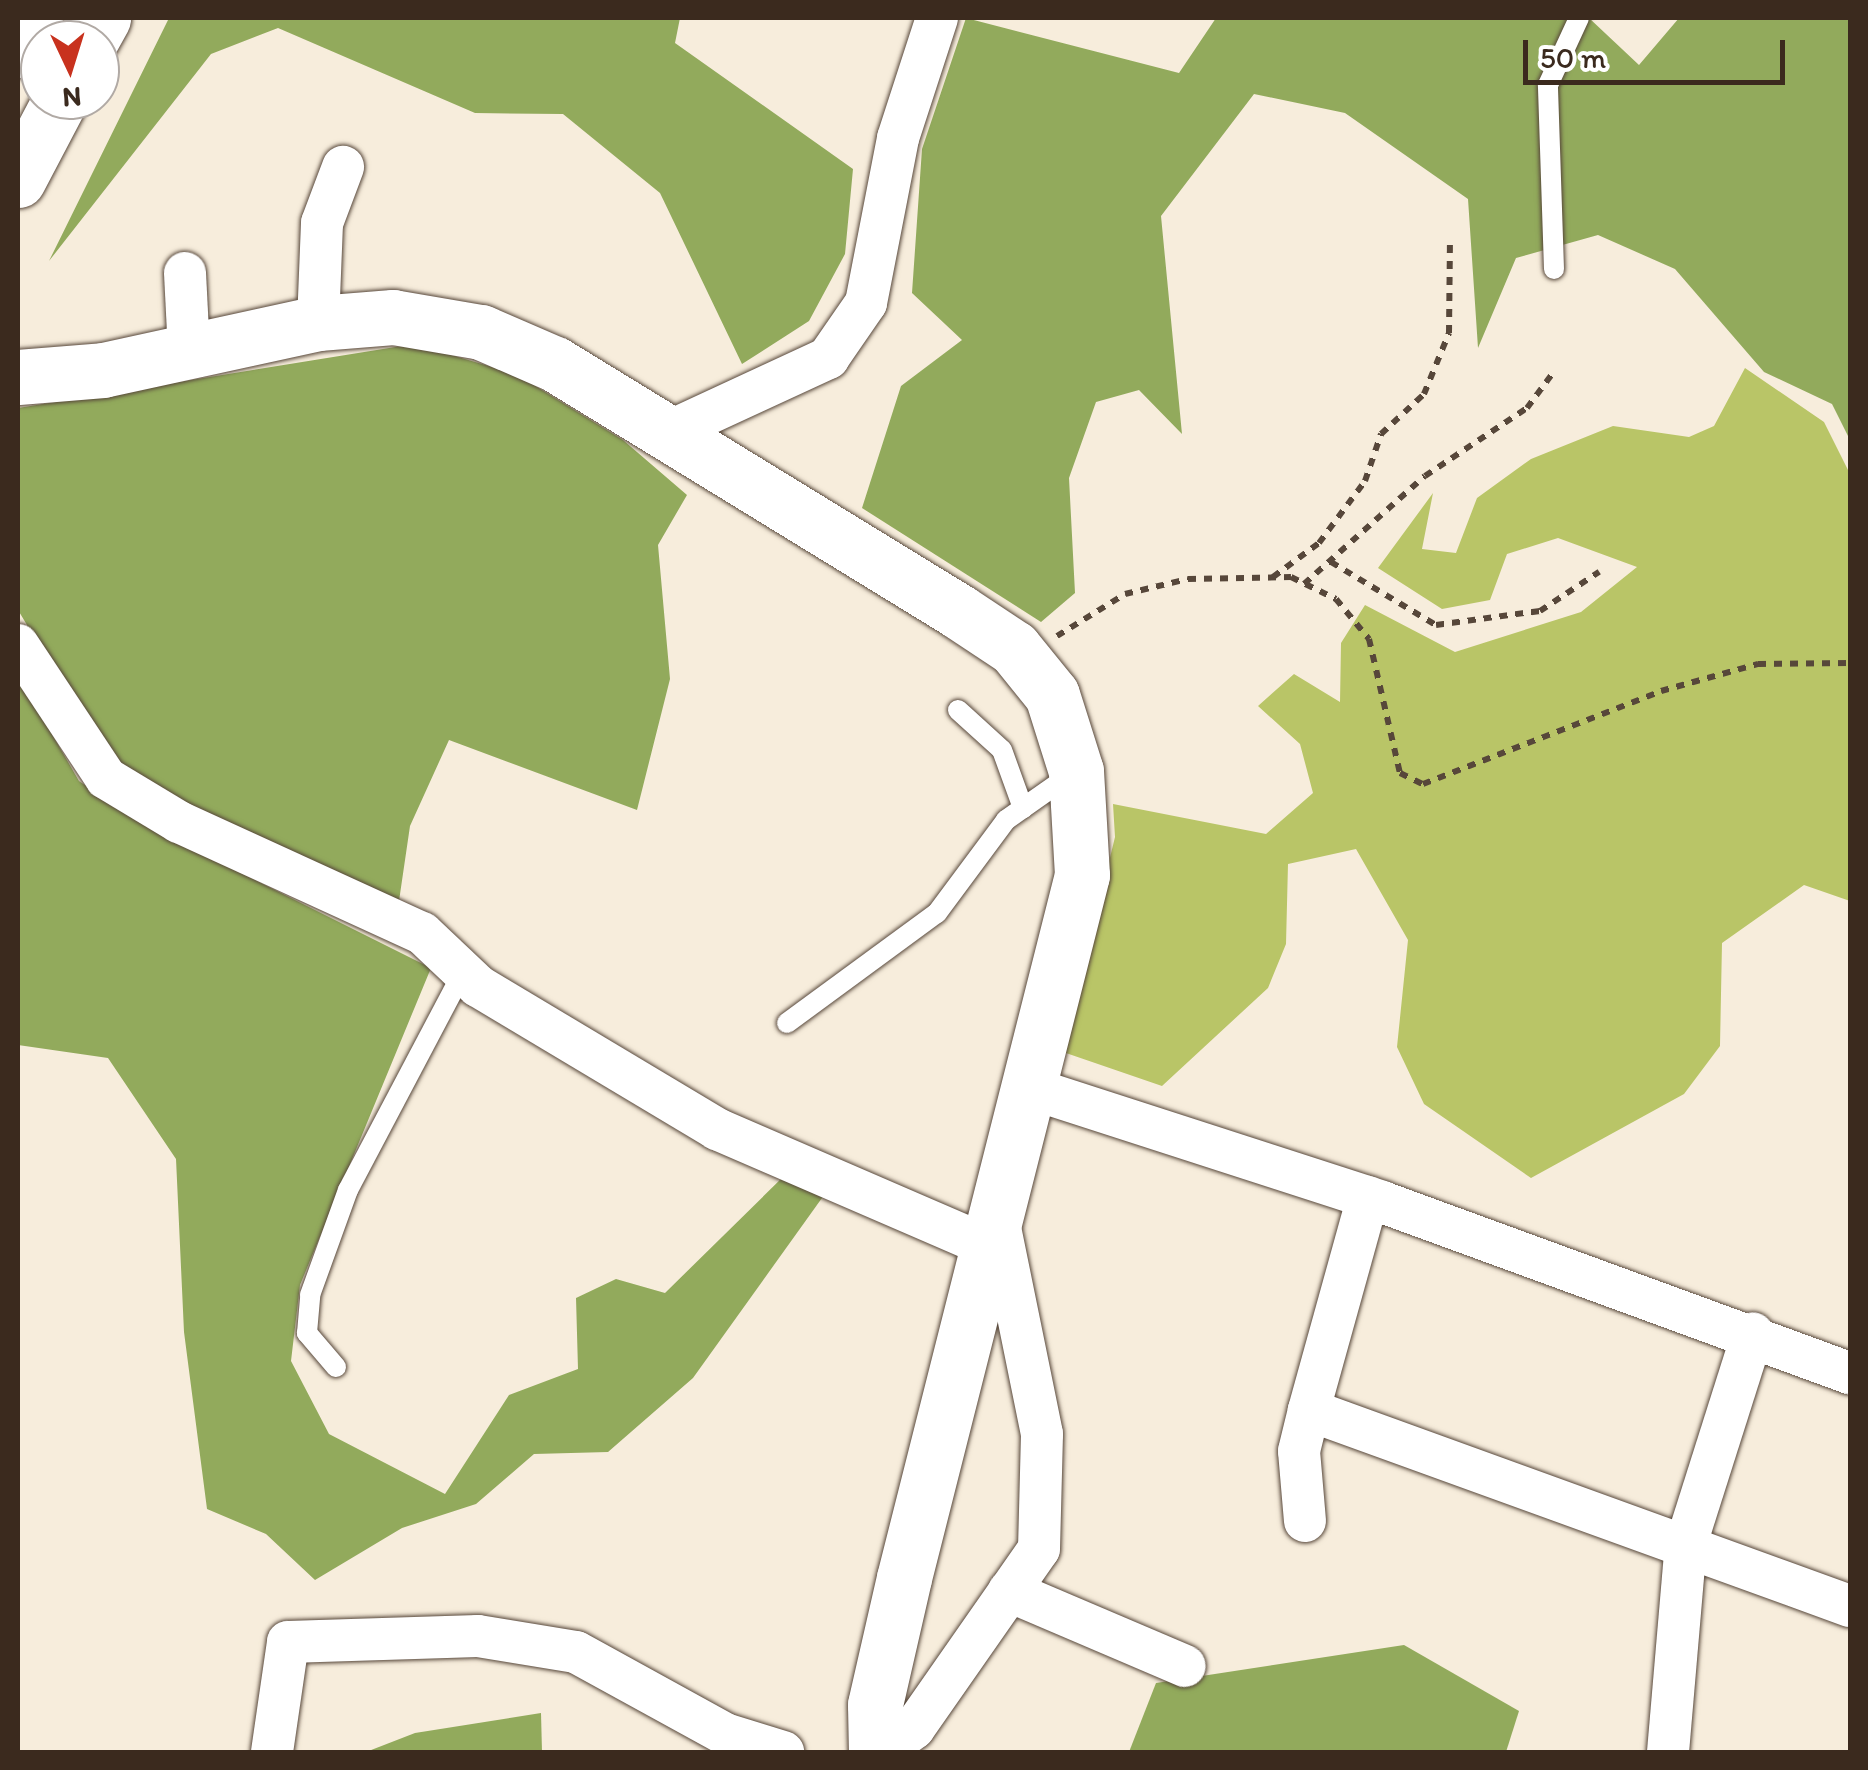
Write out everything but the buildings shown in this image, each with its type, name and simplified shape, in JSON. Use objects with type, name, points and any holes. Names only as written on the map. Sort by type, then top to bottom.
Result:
[{"type":"main road","points":[[18,50],[35,18]]},
{"type":"main road","points":[[18,180],[50,120]]},
{"type":"main road","points":[[18,377],[189,352],[318,322],[393,317],[481,332],[666,433],[958,611],[1028,665],[1052,695],[1076,771],[1082,874],[904,1578],[876,1705],[878,1752]]},
{"type":"street","points":[[666,433],[828,358],[866,303],[898,138],[937,18]]},
{"type":"street","points":[[318,322],[322,224],[343,167]]},
{"type":"street","points":[[185,273],[189,352]]},
{"type":"street","points":[[19,650],[106,778],[178,822],[422,933],[463,972],[717,1129],[994,1232],[1046,1499],[1038,1549],[914,1728],[878,1752]]},
{"type":"street","points":[[1030,1088],[1368,1197],[1753,1333],[1850,1373]]},
{"type":"street","points":[[1305,1521],[1299,1451],[1368,1197]]},
{"type":"street","points":[[1668,1752],[1686,1544],[1753,1333]]},
{"type":"street","points":[[1309,1410],[1850,1606]]},
{"type":"street","points":[[1009,1591],[1185,1666]]},
{"type":"street","points":[[272,1752],[288,1642],[478,1636],[576,1652],[725,1734],[782,1752]]},
{"type":"lane","points":[[1554,269],[1548,85],[1578,18]]},
{"type":"lane","points":[[958,710],[1002,750],[1024,808]]},
{"type":"lane","points":[[787,1023],[937,913],[1024,808],[1076,771]]},
{"type":"lane","points":[[336,1367],[307,1333],[310,1295],[348,1190],[463,972]]},
{"type":"path","points":[[1272,578],[1319,543],[1365,481],[1381,434],[1424,394],[1449,333],[1450,242]]},
{"type":"path","points":[[1304,584],[1425,476],[1526,408],[1556,370]]},
{"type":"path","points":[[1331,562],[1436,625],[1540,611],[1599,572]]},
{"type":"path","points":[[1028,665],[1073,619],[1125,594],[1188,579],[1272,578],[1304,584],[1336,599],[1369,638],[1400,773],[1423,784],[1662,691],[1758,664],[1850,663]]},
{"type":"green space","points":[[169,18],[680,18],[675,43],[853,169],[845,254],[809,321],[742,364],[660,193],[563,114],[475,113],[278,28],[211,54],[49,261]]},
{"type":"green space","points":[[966,18],[1179,73],[1216,18],[1589,18],[1639,65],[1679,18],[1850,18],[1850,440],[1832,404],[1764,372],[1675,269],[1598,235],[1516,258],[1478,348],[1468,199],[1345,113],[1254,94],[1161,216],[1182,434],[1139,390],[1096,402],[1069,478],[1075,593],[1041,622],[862,508],[901,386],[962,340],[912,293],[922,149]]},
{"type":"green space","points":[[414,344],[516,374],[623,440],[687,495],[658,545],[670,679],[637,810],[449,740],[410,826],[399,901],[171,801],[108,760],[18,610],[18,408]]},
{"type":"green space","points":[[1745,368],[1824,422],[1850,474],[1850,901],[1804,885],[1722,943],[1720,1046],[1684,1094],[1531,1178],[1424,1104],[1397,1047],[1408,940],[1356,849],[1288,864],[1286,944],[1268,988],[1162,1086],[1063,1052],[1115,837],[1113,804],[1266,834],[1313,793],[1300,744],[1258,706],[1294,674],[1340,702],[1341,643],[1365,605],[1455,652],[1581,612],[1637,567],[1558,538],[1507,554],[1490,600],[1442,609],[1378,568],[1433,493],[1422,549],[1456,553],[1477,498],[1531,459],[1613,426],[1689,437],[1714,426]]},
{"type":"green space","points":[[18,675],[79,781],[135,820],[431,968],[300,1285],[291,1361],[329,1434],[445,1494],[509,1395],[578,1369],[576,1298],[616,1279],[665,1293],[786,1174],[827,1191],[693,1378],[608,1452],[534,1454],[476,1504],[402,1528],[315,1580],[266,1534],[207,1509],[184,1332],[176,1159],[108,1058],[18,1045]]},
{"type":"green space","points":[[1404,1645],[1519,1711],[1506,1752],[1129,1752],[1156,1683]]},
{"type":"green space","points":[[541,1713],[542,1752],[366,1752],[415,1733]]}]
